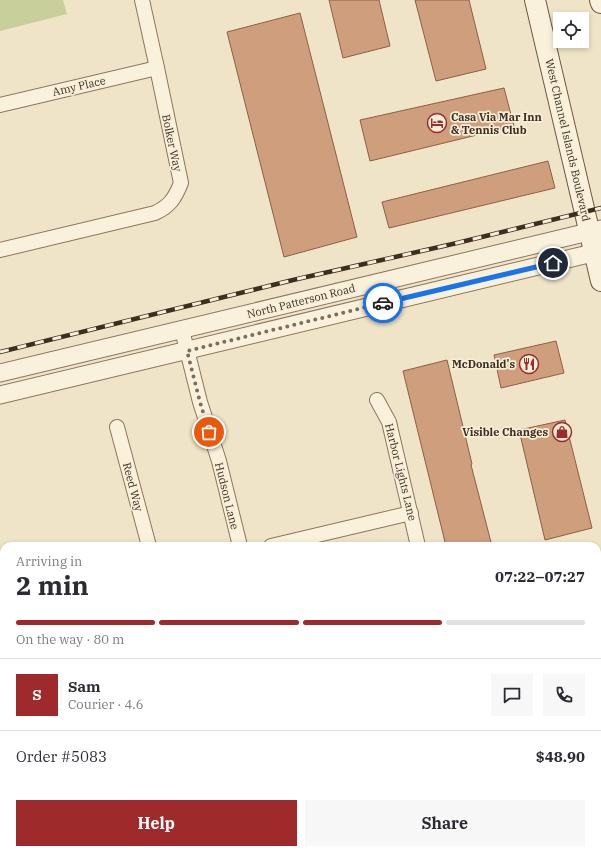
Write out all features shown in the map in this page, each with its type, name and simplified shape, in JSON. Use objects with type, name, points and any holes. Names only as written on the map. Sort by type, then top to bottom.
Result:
[{"type":"main road","name":"West Channel Islands Boulevard","points":[[535,0],[595,230],[601,281]]},
{"type":"street","name":"Bolker Way","points":[[0,250],[155,213],[162,210],[172,201],[176,194],[181,183],[142,0]]},
{"type":"street","name":"Amy Place","points":[[0,104],[157,68]]},
{"type":"street","name":"North Patterson Road","points":[[0,373],[595,230]]},
{"type":"street","name":"North Patterson Road","points":[[0,395],[598,252]]},
{"type":"street","name":"Hudson Lane","points":[[182,330],[200,402],[219,461],[239,542]]},
{"type":"street","name":"Harbor Lights Lane","points":[[378,400],[389,422],[417,542]]},
{"type":"street","name":"Reed Way","points":[[117,427],[148,542]]},
{"type":"street","points":[[288,542],[411,513]]},
{"type":"green space","points":[[0,0],[63,0],[67,14],[0,31]]},
{"type":"building","points":[[329,0],[379,0],[390,46],[343,58]]},
{"type":"building","points":[[415,0],[469,0],[486,69],[436,81]]},
{"type":"building","points":[[300,13],[357,237],[284,257],[227,32]]},
{"type":"building","name":"Casa Via Mar Inn & Tennis Club","points":[[504,88],[514,126],[370,161],[360,120]]},
{"type":"building","points":[[548,161],[555,188],[389,228],[382,202]]},
{"type":"building","name":"McDonald's","points":[[556,341],[564,373],[501,388],[494,355]]},
{"type":"building","points":[[447,360],[471,465],[491,542],[445,542],[403,371]]},
{"type":"building","points":[[565,420],[592,528],[545,540],[519,430]]},
{"type":"railway","points":[[0,352],[293,280],[457,243],[601,208]]},
{"type":"way so far","points":[[209,432],[187,351],[383,303]]},
{"type":"place","name":"Casa Via Mar Inn & Tennis Club","points":[[437,123]]},
{"type":"place","name":"McDonald's","points":[[529,364]]},
{"type":"place","name":"Visible Changes","points":[[562,432]]},
{"type":"route","points":[[383,303],[553,263]]}]
